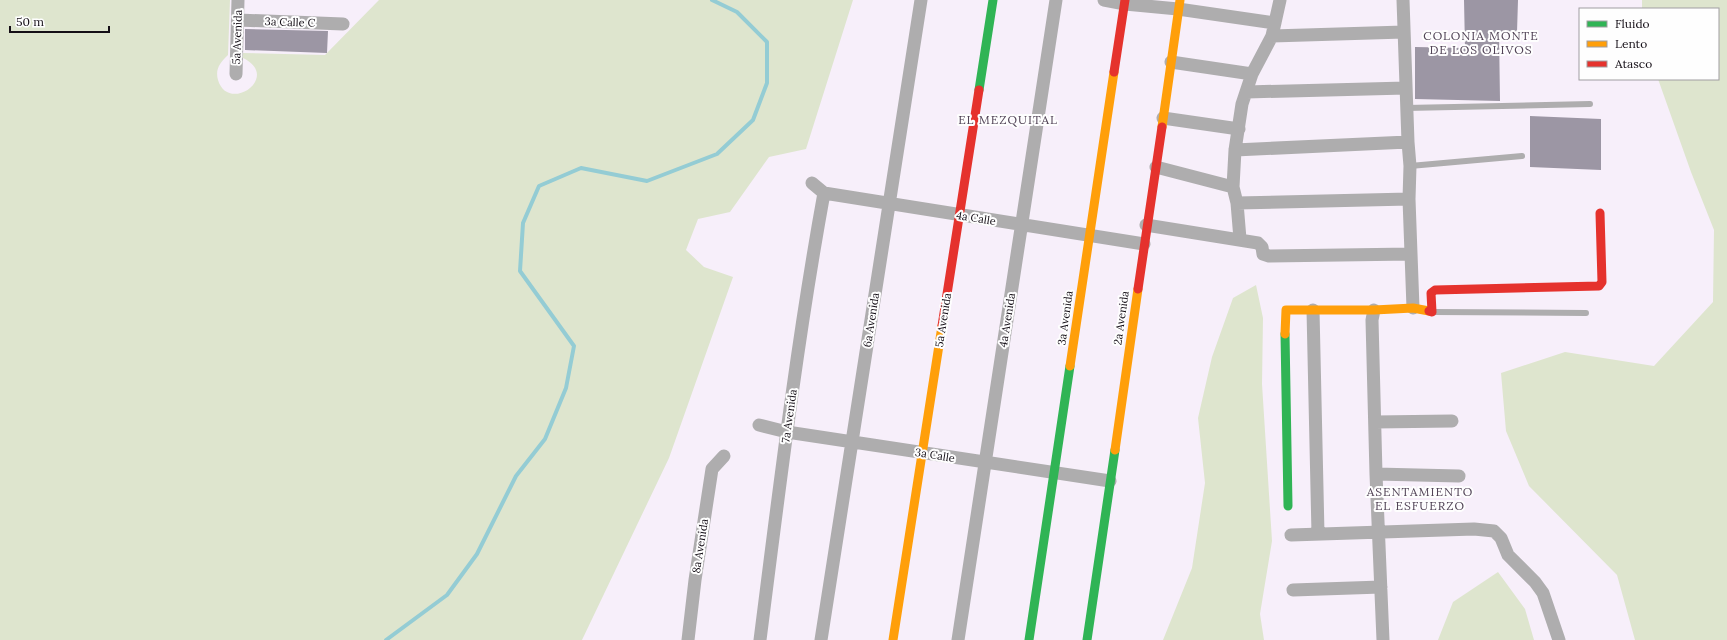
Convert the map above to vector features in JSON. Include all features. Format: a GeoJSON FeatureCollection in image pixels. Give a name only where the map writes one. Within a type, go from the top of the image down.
{"type":"FeatureCollection","features":[{"type":"Feature","properties":{"kind":"street","name":"5a Avenida"},"geometry":{"type":"LineString","coordinates":[[236,74],[238,0]]}},
{"type":"Feature","properties":{"kind":"street","name":"6a Avenida"},"geometry":{"type":"LineString","coordinates":[[821,640],[921,0]]}},
{"type":"Feature","properties":{"kind":"street","name":"5a Avenida"},"geometry":{"type":"LineString","coordinates":[[893,640],[993,0]]}},
{"type":"Feature","properties":{"kind":"street","name":"4a Avenida"},"geometry":{"type":"LineString","coordinates":[[958,640],[1056,0]]}},
{"type":"Feature","properties":{"kind":"street"},"geometry":{"type":"LineString","coordinates":[[1104,0],[1179,5],[1275,23]]}},
{"type":"Feature","properties":{"kind":"street"},"geometry":{"type":"LineString","coordinates":[[1240,239],[1237,203],[1233,187],[1235,150],[1242,104],[1252,74],[1272,36],[1280,0]]}},
{"type":"Feature","properties":{"kind":"street"},"geometry":{"type":"LineString","coordinates":[[1403,0],[1406,108],[1410,166],[1409,199],[1413,308]]}},
{"type":"Feature","properties":{"kind":"street","name":"3a Avenida"},"geometry":{"type":"LineString","coordinates":[[1029,640],[1125,2]]}},
{"type":"Feature","properties":{"kind":"street","name":"2a Avenida"},"geometry":{"type":"LineString","coordinates":[[1087,640],[1179,5]]}},
{"type":"Feature","properties":{"kind":"street","name":"3a Calle C"},"geometry":{"type":"LineString","coordinates":[[238,20],[343,24]]}},
{"type":"Feature","properties":{"kind":"street"},"geometry":{"type":"LineString","coordinates":[[1272,36],[1404,32]]}},
{"type":"Feature","properties":{"kind":"street"},"geometry":{"type":"LineString","coordinates":[[1171,62],[1252,74]]}},
{"type":"Feature","properties":{"kind":"street"},"geometry":{"type":"LineString","coordinates":[[1247,92],[1406,88]]}},
{"type":"Feature","properties":{"kind":"street"},"geometry":{"type":"LineString","coordinates":[[1163,118],[1239,129]]}},
{"type":"Feature","properties":{"kind":"street"},"geometry":{"type":"LineString","coordinates":[[1235,150],[1408,142]]}},
{"type":"Feature","properties":{"kind":"street"},"geometry":{"type":"LineString","coordinates":[[1156,166],[1233,187]]}},
{"type":"Feature","properties":{"kind":"street"},"geometry":{"type":"LineString","coordinates":[[812,183],[824,193]]}},
{"type":"Feature","properties":{"kind":"street","name":"4a Calle"},"geometry":{"type":"LineString","coordinates":[[824,193],[1144,244]]}},
{"type":"Feature","properties":{"kind":"street","name":"7a Avenida"},"geometry":{"type":"LineString","coordinates":[[760,640],[787,432],[813,253],[824,193]]}},
{"type":"Feature","properties":{"kind":"street"},"geometry":{"type":"LineString","coordinates":[[1237,203],[1409,199]]}},
{"type":"Feature","properties":{"kind":"street"},"geometry":{"type":"LineString","coordinates":[[1288,506],[1285,311],[1289,309],[1374,310],[1413,308],[1432,312],[1431,293],[1435,290],[1599,286],[1602,282],[1600,213]]}},
{"type":"Feature","properties":{"kind":"street"},"geometry":{"type":"LineString","coordinates":[[1146,225],[1258,243],[1262,247],[1263,254],[1269,256],[1411,254]]}},
{"type":"Feature","properties":{"kind":"street"},"geometry":{"type":"LineString","coordinates":[[1313,310],[1318,534]]}},
{"type":"Feature","properties":{"kind":"street"},"geometry":{"type":"LineString","coordinates":[[1374,310],[1372,320],[1376,474],[1380,532],[1383,640]]}},
{"type":"Feature","properties":{"kind":"street"},"geometry":{"type":"LineString","coordinates":[[1375,422],[1452,421]]}},
{"type":"Feature","properties":{"kind":"street","name":"3a Calle"},"geometry":{"type":"LineString","coordinates":[[759,425],[787,432],[1110,481]]}},
{"type":"Feature","properties":{"kind":"street","name":"8a Avenida"},"geometry":{"type":"LineString","coordinates":[[688,640],[695,580],[712,469],[724,456]]}},
{"type":"Feature","properties":{"kind":"street"},"geometry":{"type":"LineString","coordinates":[[1376,474],[1459,476]]}},
{"type":"Feature","properties":{"kind":"street"},"geometry":{"type":"LineString","coordinates":[[1291,535],[1474,529],[1494,531],[1501,538],[1508,555],[1535,582],[1543,593],[1558,640]]}},
{"type":"Feature","properties":{"kind":"street"},"geometry":{"type":"LineString","coordinates":[[1293,590],[1381,587]]}},
{"type":"Feature","properties":{"kind":"lane"},"geometry":{"type":"LineString","coordinates":[[1406,108],[1590,104]]}},
{"type":"Feature","properties":{"kind":"lane"},"geometry":{"type":"LineString","coordinates":[[1410,166],[1522,156]]}},
{"type":"Feature","properties":{"kind":"lane"},"geometry":{"type":"LineString","coordinates":[[1432,312],[1586,313]]}},
{"type":"Feature","properties":{"kind":"green space"},"geometry":{"type":"Polygon","coordinates":[[[0,0],[230,0],[228,55],[218,69],[217,76],[224,90],[232,94],[241,93],[249,89],[255,82],[257,74],[254,66],[243,58],[243,53],[325,55],[379,0],[853,0],[806,149],[769,157],[730,212],[698,219],[686,250],[704,267],[733,277],[669,458],[582,640],[0,640],[0,0]]]}},
{"type":"Feature","properties":{"kind":"green space"},"geometry":{"type":"Polygon","coordinates":[[[1642,0],[1727,0],[1727,640],[1635,640],[1617,575],[1529,486],[1506,431],[1501,373],[1565,352],[1654,366],[1713,302],[1714,230],[1691,172],[1658,80],[1719,80],[1719,8],[1642,8],[1642,0]]]}},
{"type":"Feature","properties":{"kind":"green space"},"geometry":{"type":"Polygon","coordinates":[[[1256,285],[1263,318],[1262,384],[1272,541],[1260,614],[1264,640],[1163,640],[1192,568],[1205,483],[1198,418],[1212,357],[1233,298],[1256,285]]]}},
{"type":"Feature","properties":{"kind":"green space"},"geometry":{"type":"Polygon","coordinates":[[[1498,572],[1525,609],[1534,640],[1438,640],[1453,602],[1498,572]]]}},
{"type":"Feature","properties":{"kind":"building"},"geometry":{"type":"Polygon","coordinates":[[[1464,0],[1518,0],[1517,32],[1499,32],[1500,101],[1415,99],[1415,47],[1465,48],[1464,0]]]}},
{"type":"Feature","properties":{"kind":"building"},"geometry":{"type":"Polygon","coordinates":[[[245,29],[328,31],[327,53],[245,50],[245,29]]]}},
{"type":"Feature","properties":{"kind":"building"},"geometry":{"type":"Polygon","coordinates":[[[1530,116],[1601,119],[1601,170],[1530,167],[1530,116]]]}},
{"type":"Feature","properties":{"kind":"waterway"},"geometry":{"type":"LineString","coordinates":[[386,640],[447,595],[477,554],[516,476],[545,439],[566,388],[574,346],[520,271],[523,223],[539,186],[581,168],[647,181],[717,154],[753,120],[767,83],[767,42],[737,12],[712,0]]}},
{"type":"Feature","properties":{"kind":"traffic: fast"},"geometry":{"type":"LineString","coordinates":[[979,90],[993,0]]}},
{"type":"Feature","properties":{"kind":"traffic: fast"},"geometry":{"type":"LineString","coordinates":[[1285,334],[1288,506]]}},
{"type":"Feature","properties":{"kind":"traffic: fast"},"geometry":{"type":"LineString","coordinates":[[1029,640],[1070,366]]}},
{"type":"Feature","properties":{"kind":"traffic: fast"},"geometry":{"type":"LineString","coordinates":[[1087,640],[1115,450]]}},
{"type":"Feature","properties":{"kind":"traffic: slow"},"geometry":{"type":"LineString","coordinates":[[1162,127],[1180,0]]}},
{"type":"Feature","properties":{"kind":"traffic: slow"},"geometry":{"type":"LineString","coordinates":[[1070,366],[1114,72]]}},
{"type":"Feature","properties":{"kind":"traffic: slow"},"geometry":{"type":"LineString","coordinates":[[1115,450],[1138,289]]}},
{"type":"Feature","properties":{"kind":"traffic: slow"},"geometry":{"type":"LineString","coordinates":[[1285,334],[1286,310],[1374,310],[1413,308],[1429,311]]}},
{"type":"Feature","properties":{"kind":"traffic: slow"},"geometry":{"type":"LineString","coordinates":[[893,640],[942,326]]}},
{"type":"Feature","properties":{"kind":"traffic: jam"},"geometry":{"type":"LineString","coordinates":[[1114,72],[1125,0]]}},
{"type":"Feature","properties":{"kind":"traffic: jam"},"geometry":{"type":"LineString","coordinates":[[942,326],[979,90]]}},
{"type":"Feature","properties":{"kind":"traffic: jam"},"geometry":{"type":"LineString","coordinates":[[1138,289],[1162,127]]}},
{"type":"Feature","properties":{"kind":"traffic: jam"},"geometry":{"type":"LineString","coordinates":[[1429,311],[1432,312],[1431,293],[1435,290],[1599,286],[1602,282],[1600,213]]}},
{"type":"Feature","properties":{"kind":"district","name":"COLONIA MONTE DE LOS OLIVOS"},"geometry":{"type":"Point","coordinates":[1481,42]}},
{"type":"Feature","properties":{"kind":"district","name":"EL MEZQUITAL"},"geometry":{"type":"Point","coordinates":[1008,119]}},
{"type":"Feature","properties":{"kind":"district","name":"ASENTAMIENTO EL ESFUERZO"},"geometry":{"type":"Point","coordinates":[1420,498]}}]}
